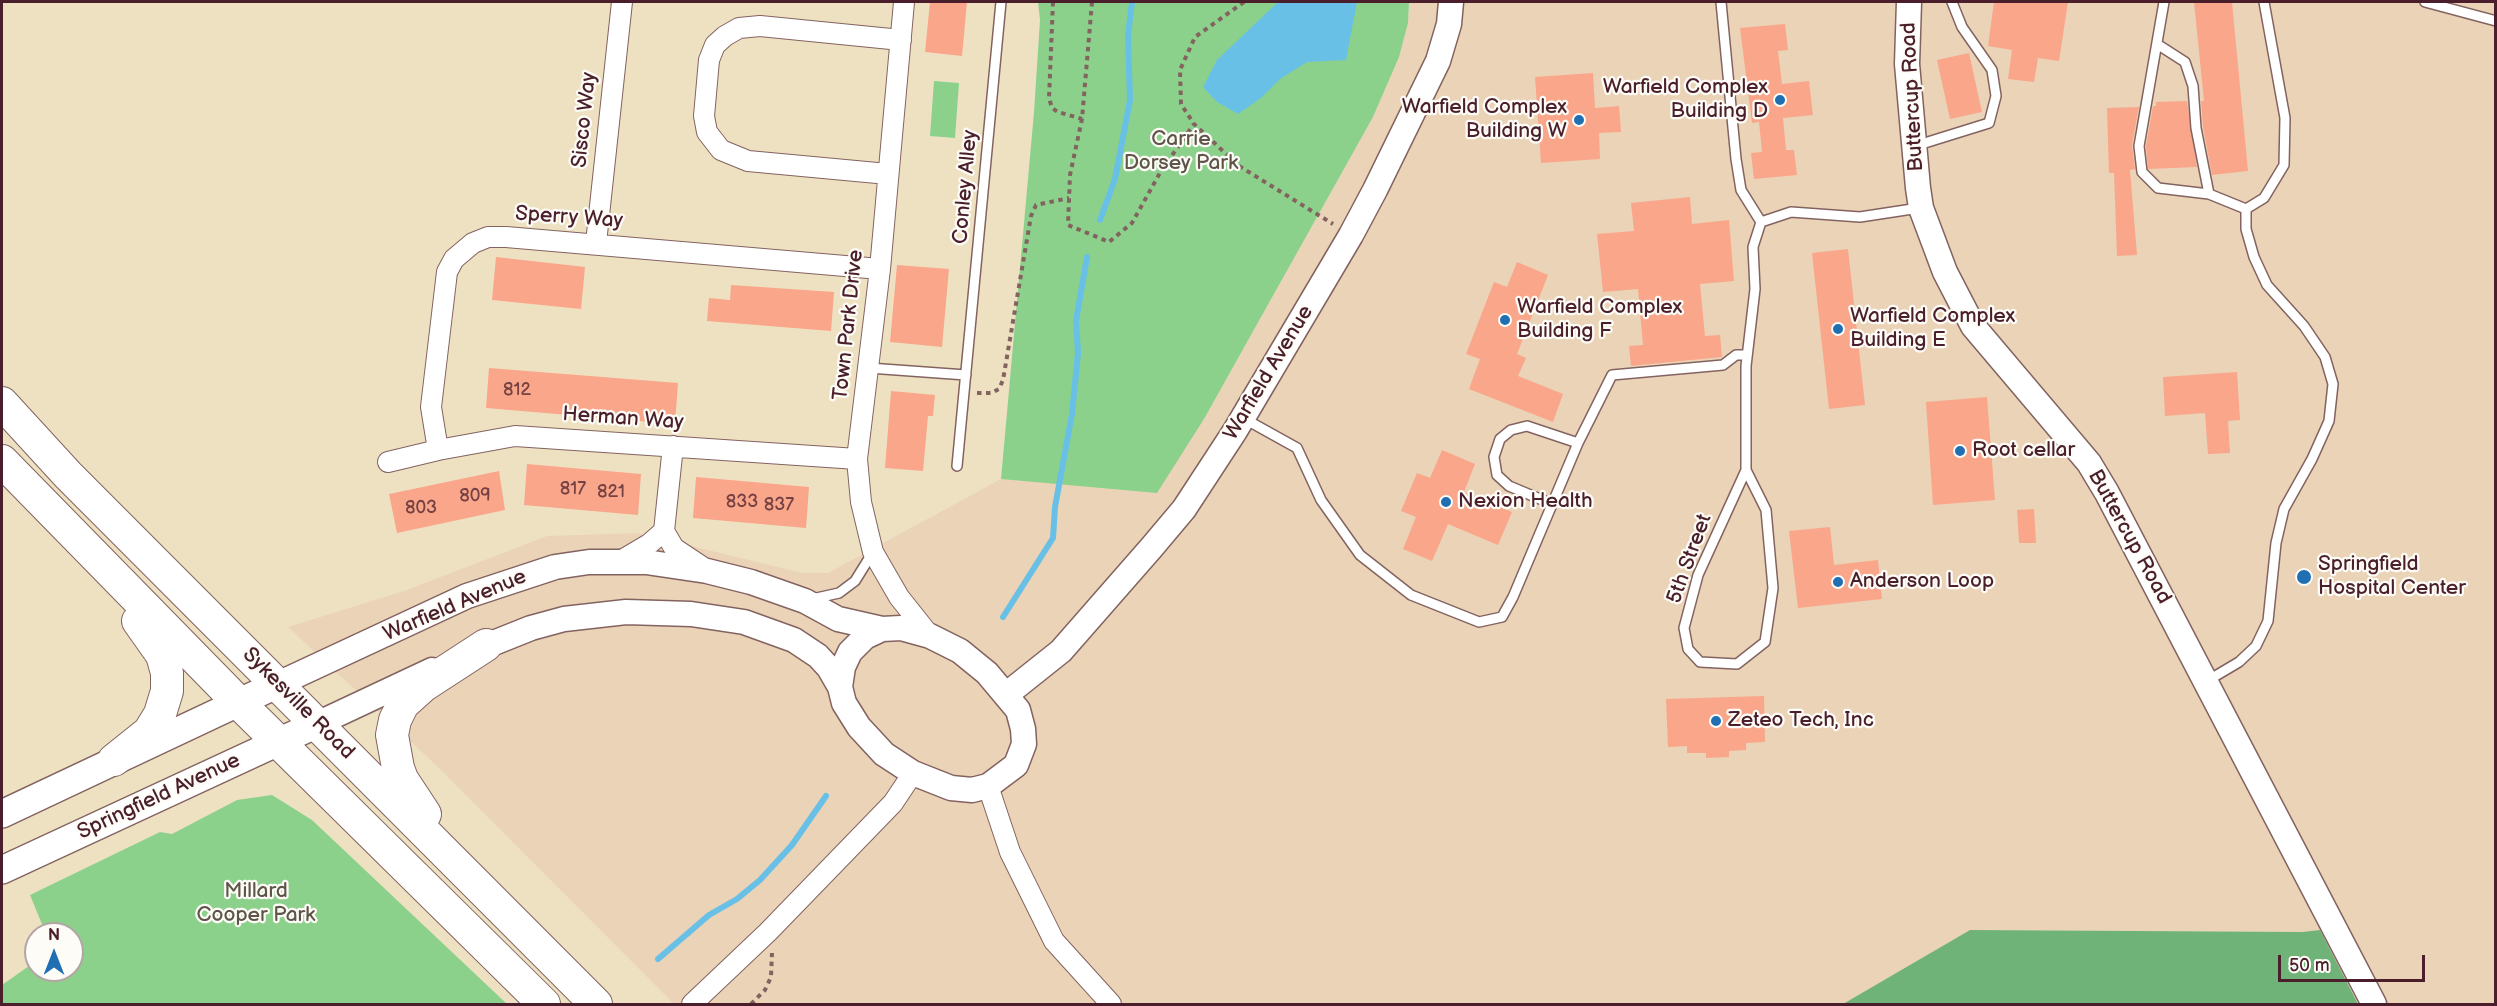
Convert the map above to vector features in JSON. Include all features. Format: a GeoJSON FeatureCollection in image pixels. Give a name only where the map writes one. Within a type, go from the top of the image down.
{"type":"FeatureCollection","features":[{"type":"Feature","properties":{"kind":"main road","name":"Sykesville Road"},"geometry":{"type":"LineString","coordinates":[[2,402],[68,475],[596,1005]]}},
{"type":"Feature","properties":{"kind":"main road","name":"Sykesville Road"},"geometry":{"type":"LineString","coordinates":[[2,461],[40,503],[239,703],[544,1005]]}},
{"type":"Feature","properties":{"kind":"main road"},"geometry":{"type":"LineString","coordinates":[[40,503],[155,641],[167,673],[167,691],[160,714],[148,732],[114,760]]}},
{"type":"Feature","properties":{"kind":"main road"},"geometry":{"type":"LineString","coordinates":[[464,872],[402,779],[394,753],[392,735],[395,720],[404,704],[423,686],[486,645]]}},
{"type":"Feature","properties":{"kind":"main road"},"geometry":{"type":"LineString","coordinates":[[2,814],[278,684]]}},
{"type":"Feature","properties":{"kind":"main road","name":"Springfield Avenue"},"geometry":{"type":"LineString","coordinates":[[2,870],[317,723]]}},
{"type":"Feature","properties":{"kind":"street","name":"Sisco Way"},"geometry":{"type":"LineString","coordinates":[[596,243],[621,2]]}},
{"type":"Feature","properties":{"kind":"street","name":"Town Park Drive"},"geometry":{"type":"LineString","coordinates":[[904,2],[880,269],[857,459],[861,502],[873,552],[899,597],[930,636]]}},
{"type":"Feature","properties":{"kind":"street","name":"Warfield Avenue"},"geometry":{"type":"LineString","coordinates":[[1007,694],[1061,651],[1152,547],[1184,509],[1243,418],[1352,236],[1438,61],[1449,24],[1451,2]]}},
{"type":"Feature","properties":{"kind":"street","name":"Buttercup Road"},"geometry":{"type":"LineString","coordinates":[[1909,2],[1907,64],[1921,208],[1945,272],[1973,326],[2089,463],[2126,526],[2374,1005]]}},
{"type":"Feature","properties":{"kind":"street"},"geometry":{"type":"LineString","coordinates":[[888,174],[748,161],[732,157],[721,150],[707,132],[704,116],[709,60],[715,45],[739,28],[760,26],[901,40]]}},
{"type":"Feature","properties":{"kind":"street","name":"Sperry Way"},"geometry":{"type":"LineString","coordinates":[[438,450],[431,407],[447,272],[454,259],[473,243],[488,237],[596,243],[880,269]]}},
{"type":"Feature","properties":{"kind":"street","name":"Herman Way"},"geometry":{"type":"LineString","coordinates":[[388,462],[515,436],[857,459]]}},
{"type":"Feature","properties":{"kind":"street"},"geometry":{"type":"LineString","coordinates":[[673,446],[664,531],[674,548],[707,571]]}},
{"type":"Feature","properties":{"kind":"street"},"geometry":{"type":"LineString","coordinates":[[622,560],[649,544],[664,531]]}},
{"type":"Feature","properties":{"kind":"street","name":"Warfield Avenue"},"geometry":{"type":"LineString","coordinates":[[278,684],[467,596],[514,578],[555,567],[622,560],[707,571],[751,582],[805,601],[838,620],[882,629]]}},
{"type":"Feature","properties":{"kind":"street"},"geometry":{"type":"LineString","coordinates":[[317,723],[486,645],[531,628],[593,614],[654,611],[744,622],[794,640],[818,656],[830,668],[840,687],[844,703],[859,728],[884,754],[912,773],[951,788],[972,790],[988,786],[1016,765],[1024,744],[1018,710],[1007,694],[987,673],[960,651],[930,636],[901,628],[882,629],[865,636],[850,652],[843,667],[840,687]]}},
{"type":"Feature","properties":{"kind":"street"},"geometry":{"type":"LineString","coordinates":[[692,1005],[768,932],[893,803],[912,773]]}},
{"type":"Feature","properties":{"kind":"street"},"geometry":{"type":"LineString","coordinates":[[988,786],[1010,852],[1054,941],[1111,1005]]}},
{"type":"Feature","properties":{"kind":"lane","name":"Conley Alley"},"geometry":{"type":"LineString","coordinates":[[957,466],[1001,2]]}},
{"type":"Feature","properties":{"kind":"lane"},"geometry":{"type":"LineString","coordinates":[[1721,2],[1736,159],[1742,190],[1761,222],[1791,212],[1860,217],[1921,208]]}},
{"type":"Feature","properties":{"kind":"lane"},"geometry":{"type":"LineString","coordinates":[[1914,146],[1989,123],[1996,96],[1992,70],[1962,27],[1952,2]]}},
{"type":"Feature","properties":{"kind":"lane"},"geometry":{"type":"LineString","coordinates":[[2164,2],[2139,146],[2142,172],[2158,188],[2209,194],[2246,209]]}},
{"type":"Feature","properties":{"kind":"lane"},"geometry":{"type":"LineString","coordinates":[[2246,209],[2264,198],[2284,165],[2285,118],[2264,2]]}},
{"type":"Feature","properties":{"kind":"lane"},"geometry":{"type":"LineString","coordinates":[[2425,2],[2496,21]]}},
{"type":"Feature","properties":{"kind":"lane"},"geometry":{"type":"LineString","coordinates":[[2157,44],[2185,62],[2193,86],[2196,128],[2209,194]]}},
{"type":"Feature","properties":{"kind":"lane"},"geometry":{"type":"LineString","coordinates":[[2207,681],[2239,662],[2256,646],[2268,621],[2276,543],[2284,509],[2330,421],[2333,384],[2325,357],[2304,326],[2267,285],[2254,257],[2246,229],[2246,209]]}},
{"type":"Feature","properties":{"kind":"lane","name":"5th Street"},"geometry":{"type":"LineString","coordinates":[[1746,470],[1766,510],[1773,588],[1765,642],[1737,664],[1700,662],[1688,649],[1684,628],[1698,575],[1746,470],[1747,354],[1755,289],[1753,247],[1761,222]]}},
{"type":"Feature","properties":{"kind":"lane"},"geometry":{"type":"LineString","coordinates":[[1243,418],[1297,448],[1321,500],[1360,555],[1411,595],[1479,622],[1502,617],[1578,443],[1612,375],[1723,365],[1736,355],[1747,354]]}},
{"type":"Feature","properties":{"kind":"lane"},"geometry":{"type":"LineString","coordinates":[[869,368],[966,375]]}},
{"type":"Feature","properties":{"kind":"lane"},"geometry":{"type":"LineString","coordinates":[[1552,504],[1509,486],[1497,475],[1494,457],[1500,439],[1511,430],[1527,426],[1578,443]]}},
{"type":"Feature","properties":{"kind":"lane"},"geometry":{"type":"LineString","coordinates":[[805,601],[839,593],[855,581],[873,552]]}},
{"type":"Feature","properties":{"kind":"path"},"geometry":{"type":"LineString","coordinates":[[1053,2],[1049,98],[1052,108],[1058,112],[1082,119]]}},
{"type":"Feature","properties":{"kind":"path"},"geometry":{"type":"LineString","coordinates":[[1092,2],[1082,119],[1070,175],[1068,225],[1109,242],[1132,223],[1161,171],[1194,124]]}},
{"type":"Feature","properties":{"kind":"path"},"geometry":{"type":"LineString","coordinates":[[1244,2],[1195,37],[1180,70],[1181,104],[1194,124],[1239,166],[1352,236]]}},
{"type":"Feature","properties":{"kind":"path"},"geometry":{"type":"LineString","coordinates":[[964,392],[992,393],[999,389],[1003,380],[1031,216],[1036,205],[1069,198]]}},
{"type":"Feature","properties":{"kind":"path"},"geometry":{"type":"LineString","coordinates":[[751,1005],[765,990],[771,977],[772,962],[768,932]]}},
{"type":"Feature","properties":{"kind":"shaded area"},"geometry":{"type":"Polygon","coordinates":[[[1409,2],[2495,2],[2495,1004],[2358,1004],[2320,930],[2302,932],[1970,930],[1843,1004],[674,1004],[440,769],[288,627],[407,590],[547,536],[638,533],[802,573],[828,573],[1001,479],[1157,492],[1204,419],[1373,117],[1399,57],[1408,23],[1409,2]]]}},
{"type":"Feature","properties":{"kind":"green space","name":"Carrie Dorsey Park"},"geometry":{"type":"Polygon","coordinates":[[[1038,2],[1409,2],[1408,23],[1399,57],[1373,117],[1204,419],[1157,493],[1001,479],[1034,112],[1040,20],[1038,2]]]}},
{"type":"Feature","properties":{"kind":"green space"},"geometry":{"type":"Polygon","coordinates":[[[934,81],[959,83],[955,138],[930,136],[934,81]]]}},
{"type":"Feature","properties":{"kind":"green space","name":"Millard Cooper Park"},"geometry":{"type":"Polygon","coordinates":[[[272,795],[312,820],[507,1004],[2,1004],[2,985],[24,969],[24,982],[84,982],[84,922],[41,922],[30,895],[160,832],[172,834],[237,800],[272,795]]]}},
{"type":"Feature","properties":{"kind":"green space"},"geometry":{"type":"Polygon","coordinates":[[[1970,930],[2302,932],[2320,930],[2358,1004],[1843,1004],[1970,930]]]}},
{"type":"Feature","properties":{"kind":"water"},"geometry":{"type":"Polygon","coordinates":[[[1278,2],[1357,2],[1346,60],[1307,62],[1280,79],[1261,98],[1238,114],[1217,102],[1203,87],[1217,60],[1278,2]]]}},
{"type":"Feature","properties":{"kind":"building"},"geometry":{"type":"Polygon","coordinates":[[[930,2],[967,2],[962,56],[925,52],[930,2]]]}},
{"type":"Feature","properties":{"kind":"building"},"geometry":{"type":"Polygon","coordinates":[[[1994,2],[2068,2],[2059,61],[2038,58],[2034,82],[2008,79],[2012,50],[1988,46],[1994,2]]]}},
{"type":"Feature","properties":{"kind":"building"},"geometry":{"type":"Polygon","coordinates":[[[2194,2],[2232,2],[2248,171],[2212,175],[2203,127],[2201,101],[2204,101],[2194,2]]]}},
{"type":"Feature","properties":{"kind":"building","name":"Warfield Complex Building D"},"geometry":{"type":"Polygon","coordinates":[[[1785,24],[1788,50],[1778,51],[1782,84],[1809,81],[1813,115],[1783,118],[1786,150],[1794,150],[1797,175],[1754,179],[1751,153],[1762,152],[1759,122],[1752,123],[1740,28],[1785,24]]]}},
{"type":"Feature","properties":{"kind":"building"},"geometry":{"type":"Polygon","coordinates":[[[1969,53],[1982,112],[1950,119],[1937,60],[1969,53]]]}},
{"type":"Feature","properties":{"kind":"building","name":"Warfield Complex Building W"},"geometry":{"type":"Polygon","coordinates":[[[1593,73],[1595,108],[1619,106],[1621,132],[1599,133],[1600,159],[1541,163],[1535,77],[1593,73]]]}},
{"type":"Feature","properties":{"kind":"building"},"geometry":{"type":"Polygon","coordinates":[[[2187,101],[2197,167],[2148,169],[2146,146],[2153,106],[2156,106],[2156,102],[2187,101]]]}},
{"type":"Feature","properties":{"kind":"building"},"geometry":{"type":"Polygon","coordinates":[[[2139,107],[2132,145],[2135,169],[2130,170],[2137,255],[2117,256],[2114,173],[2109,173],[2107,108],[2139,107]]]}},
{"type":"Feature","properties":{"kind":"building"},"geometry":{"type":"Polygon","coordinates":[[[1690,197],[1692,224],[1729,220],[1734,281],[1700,284],[1705,336],[1720,335],[1722,357],[1631,366],[1629,346],[1643,345],[1638,289],[1603,292],[1597,234],[1634,231],[1631,203],[1690,197]]]}},
{"type":"Feature","properties":{"kind":"building","name":"Warfield Complex Building E"},"geometry":{"type":"Polygon","coordinates":[[[1848,249],[1865,405],[1829,409],[1812,253],[1848,249]]]}},
{"type":"Feature","properties":{"kind":"building"},"geometry":{"type":"Polygon","coordinates":[[[496,257],[585,267],[581,309],[492,300],[496,257]]]}},
{"type":"Feature","properties":{"kind":"building","name":"Warfield Complex Building F"},"geometry":{"type":"Polygon","coordinates":[[[1517,262],[1548,275],[1517,354],[1526,358],[1518,376],[1563,394],[1553,422],[1469,389],[1480,359],[1466,354],[1494,282],[1507,287],[1517,262]]]}},
{"type":"Feature","properties":{"kind":"building"},"geometry":{"type":"Polygon","coordinates":[[[897,265],[949,269],[942,347],[890,342],[897,265]]]}},
{"type":"Feature","properties":{"kind":"building"},"geometry":{"type":"Polygon","coordinates":[[[731,285],[834,292],[831,331],[707,321],[709,298],[730,300],[731,285]]]}},
{"type":"Feature","properties":{"kind":"building"},"geometry":{"type":"Polygon","coordinates":[[[489,368],[678,383],[675,424],[486,408],[489,368]]]}},
{"type":"Feature","properties":{"kind":"building"},"geometry":{"type":"Polygon","coordinates":[[[2237,372],[2240,420],[2228,421],[2230,453],[2208,454],[2205,413],[2165,416],[2163,377],[2237,372]]]}},
{"type":"Feature","properties":{"kind":"building"},"geometry":{"type":"Polygon","coordinates":[[[891,391],[935,395],[933,416],[928,416],[923,471],[885,468],[891,391]]]}},
{"type":"Feature","properties":{"kind":"building","name":"Root cellar"},"geometry":{"type":"Polygon","coordinates":[[[1987,397],[1995,500],[1933,505],[1926,402],[1987,397]]]}},
{"type":"Feature","properties":{"kind":"building","name":"Nexion Health"},"geometry":{"type":"Polygon","coordinates":[[[1442,450],[1475,464],[1464,492],[1512,512],[1498,545],[1448,524],[1432,561],[1403,549],[1416,517],[1401,511],[1417,473],[1430,478],[1442,450]]]}},
{"type":"Feature","properties":{"kind":"building"},"geometry":{"type":"Polygon","coordinates":[[[527,464],[641,474],[638,515],[524,505],[527,464]]]}},
{"type":"Feature","properties":{"kind":"building"},"geometry":{"type":"Polygon","coordinates":[[[499,471],[505,510],[397,533],[389,494],[499,471]]]}},
{"type":"Feature","properties":{"kind":"building"},"geometry":{"type":"Polygon","coordinates":[[[696,477],[809,487],[806,528],[693,518],[696,477]]]}},
{"type":"Feature","properties":{"kind":"building"},"geometry":{"type":"Polygon","coordinates":[[[2034,509],[2036,543],[2019,543],[2017,510],[2034,509]]]}},
{"type":"Feature","properties":{"kind":"building","name":"Anderson Loop"},"geometry":{"type":"Polygon","coordinates":[[[1830,527],[1834,565],[1878,560],[1882,599],[1798,608],[1789,531],[1830,527]]]}},
{"type":"Feature","properties":{"kind":"building","name":"Zeteo Tech, Inc"},"geometry":{"type":"Polygon","coordinates":[[[1764,696],[1765,742],[1746,743],[1746,750],[1729,751],[1729,757],[1706,758],[1706,753],[1687,753],[1687,746],[1668,747],[1666,699],[1764,696]]]}},
{"type":"Feature","properties":{"kind":"waterway"},"geometry":{"type":"LineString","coordinates":[[1100,220],[1115,179],[1130,100],[1128,35],[1132,2]]}},
{"type":"Feature","properties":{"kind":"waterway"},"geometry":{"type":"LineString","coordinates":[[1003,617],[1053,538],[1055,507],[1072,414],[1078,353],[1076,321],[1087,257]]}},
{"type":"Feature","properties":{"kind":"waterway"},"geometry":{"type":"LineString","coordinates":[[658,959],[709,915],[737,899],[760,880],[792,845],[826,796]]}},
{"type":"Feature","properties":{"kind":"place","name":"Warfield Complex Building D"},"geometry":{"type":"Point","coordinates":[1780,100]}},
{"type":"Feature","properties":{"kind":"place","name":"Warfield Complex Building W"},"geometry":{"type":"Point","coordinates":[1579,120]}},
{"type":"Feature","properties":{"kind":"place","name":"Warfield Complex Building F"},"geometry":{"type":"Point","coordinates":[1505,320]}},
{"type":"Feature","properties":{"kind":"place","name":"Warfield Complex Building E"},"geometry":{"type":"Point","coordinates":[1838,329]}},
{"type":"Feature","properties":{"kind":"place","name":"Root cellar"},"geometry":{"type":"Point","coordinates":[1960,451]}},
{"type":"Feature","properties":{"kind":"place","name":"Nexion Health"},"geometry":{"type":"Point","coordinates":[1446,502]}},
{"type":"Feature","properties":{"kind":"place","name":"Springfield Hospital Center"},"geometry":{"type":"Point","coordinates":[2304,577]}},
{"type":"Feature","properties":{"kind":"place","name":"Anderson Loop"},"geometry":{"type":"Point","coordinates":[1838,582]}},
{"type":"Feature","properties":{"kind":"place","name":"Zeteo Tech, Inc"},"geometry":{"type":"Point","coordinates":[1716,721]}}]}
